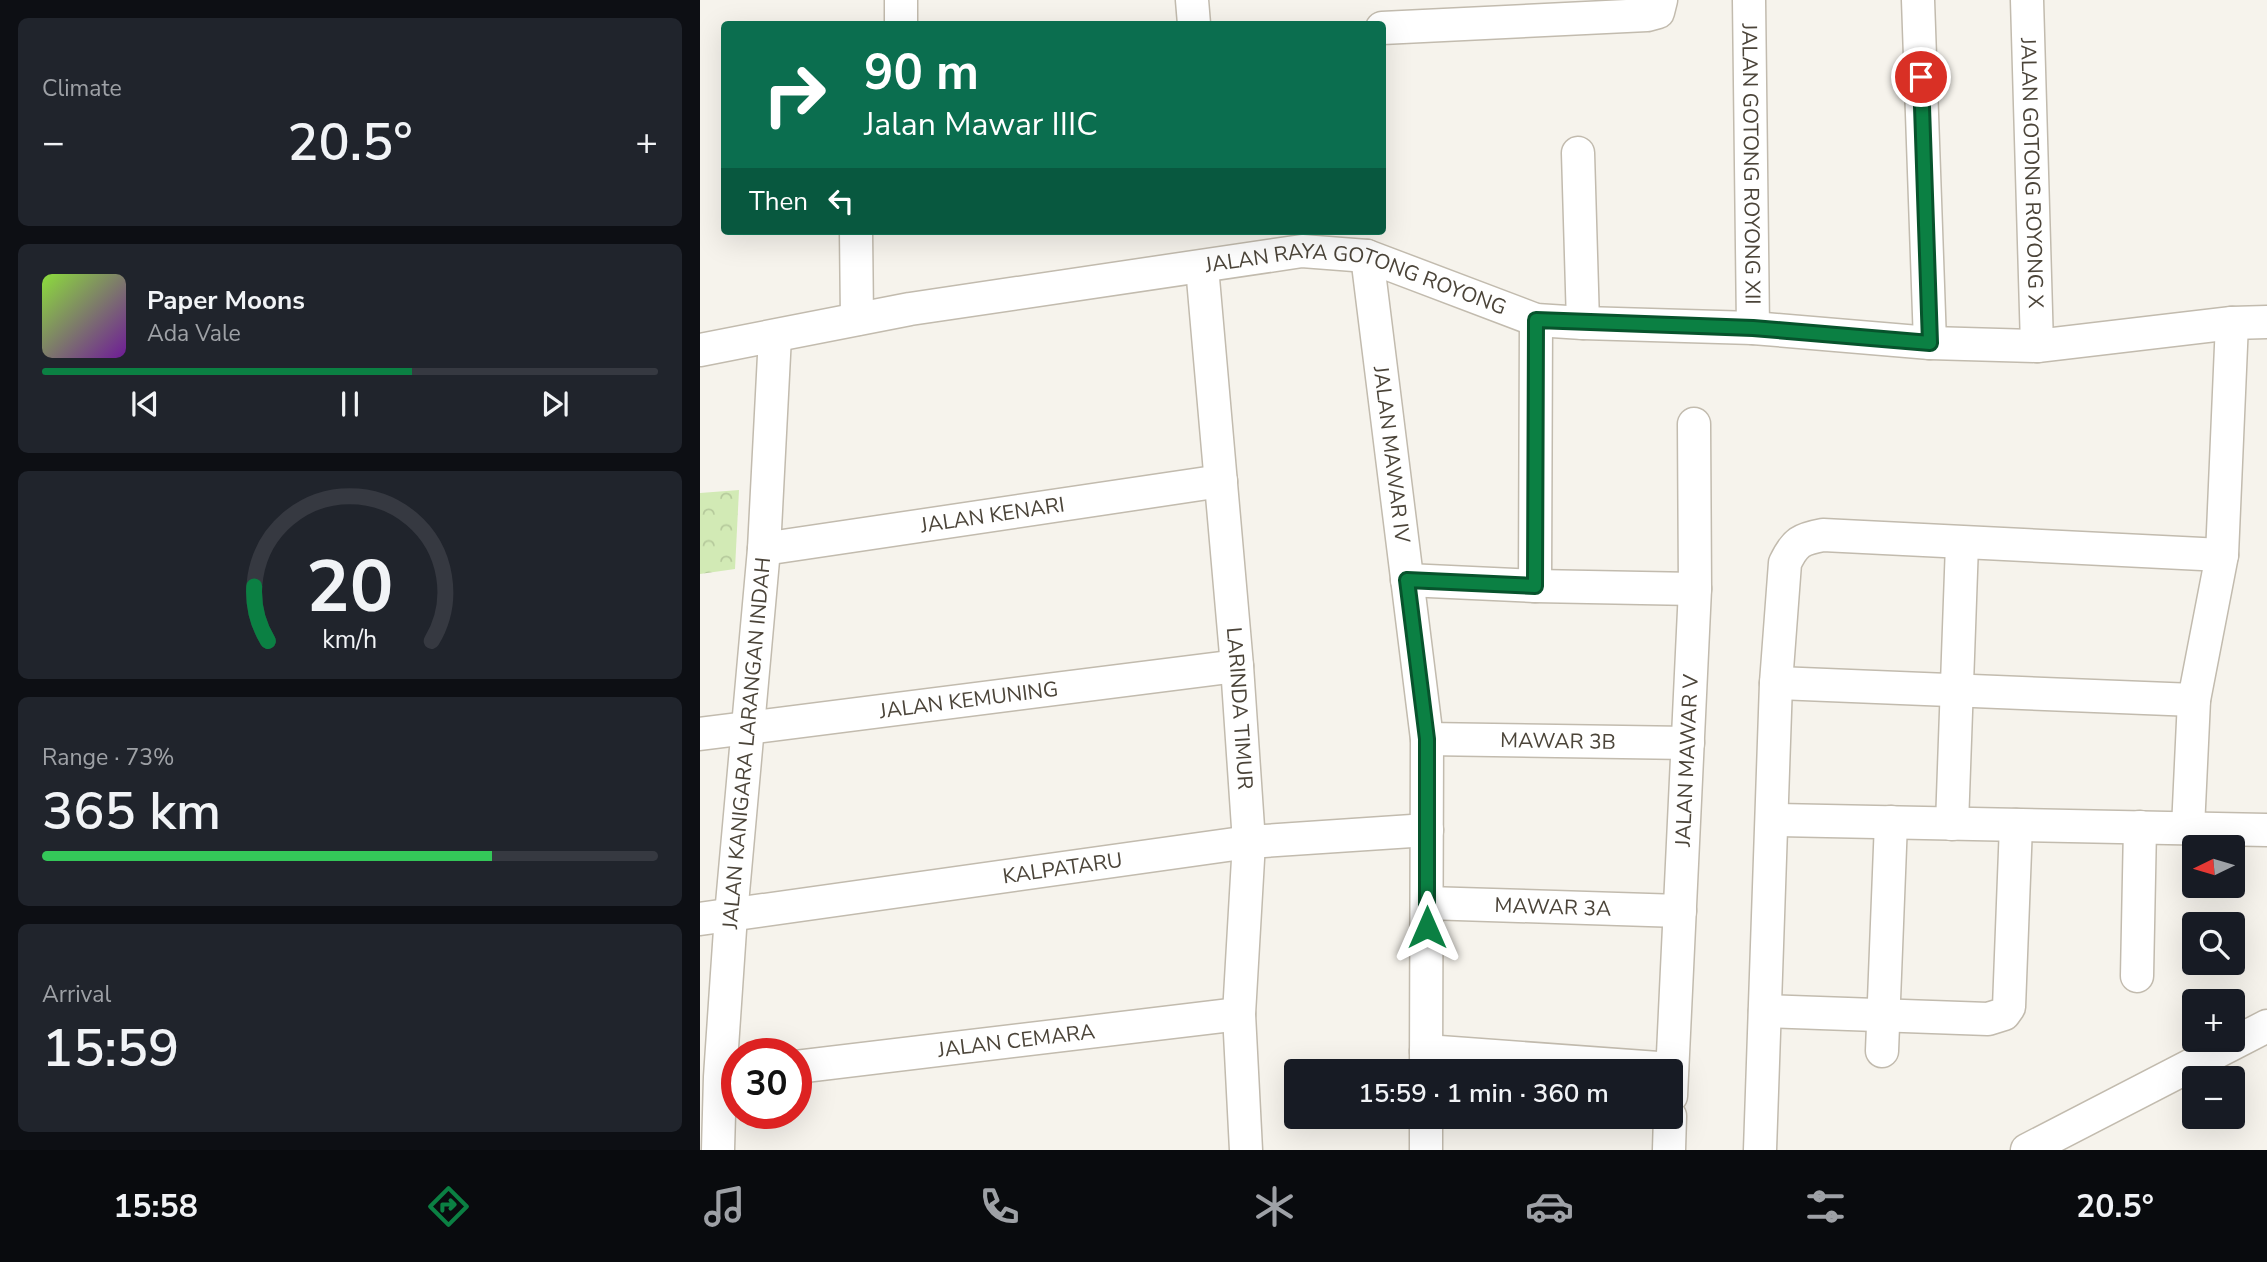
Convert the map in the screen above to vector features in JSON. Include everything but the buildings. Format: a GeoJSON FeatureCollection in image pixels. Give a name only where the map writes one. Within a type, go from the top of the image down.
{"type":"FeatureCollection","features":[{"type":"Feature","properties":{"kind":"street"},"geometry":{"type":"LineString","coordinates":[[901,0],[901,21]]}},
{"type":"Feature","properties":{"kind":"street"},"geometry":{"type":"LineString","coordinates":[[1192,0],[1194,21]]}},
{"type":"Feature","properties":{"kind":"street","name":"JALAN GOTONG ROYONG XII"},"geometry":{"type":"LineString","coordinates":[[1749,0],[1753,328]]}},
{"type":"Feature","properties":{"kind":"street"},"geometry":{"type":"LineString","coordinates":[[1918,0],[1930,343]]}},
{"type":"Feature","properties":{"kind":"street","name":"JALAN GOTONG ROYONG X"},"geometry":{"type":"LineString","coordinates":[[2027,0],[2037,346]]}},
{"type":"Feature","properties":{"kind":"street"},"geometry":{"type":"LineString","coordinates":[[1386,28],[1647,15],[1660,6]]}},
{"type":"Feature","properties":{"kind":"street"},"geometry":{"type":"LineString","coordinates":[[1578,153],[1583,323]]}},
{"type":"Feature","properties":{"kind":"street"},"geometry":{"type":"LineString","coordinates":[[856,235],[857,319]]}},
{"type":"Feature","properties":{"kind":"street","name":"JALAN RAYA GOTONG ROYONG"},"geometry":{"type":"LineString","coordinates":[[700,351],[910,309],[1301,251],[1367,256],[1536,320],[1753,328],[1930,343],[2037,346],[2232,323],[2267,322]]}},
{"type":"Feature","properties":{"kind":"street","name":"JALAN MAWAR IV"},"geometry":{"type":"LineString","coordinates":[[1367,256],[1427,739],[1426,1059]]}},
{"type":"Feature","properties":{"kind":"street","name":"LARINDA TIMUR"},"geometry":{"type":"LineString","coordinates":[[1202,267],[1237,666],[1249,842],[1238,1014],[1246,1150]]}},
{"type":"Feature","properties":{"kind":"street"},"geometry":{"type":"LineString","coordinates":[[1535,586],[1536,320]]}},
{"type":"Feature","properties":{"kind":"street"},"geometry":{"type":"LineString","coordinates":[[2188,828],[2194,700],[2222,555],[2232,323]]}},
{"type":"Feature","properties":{"kind":"street","name":"JALAN KANIGARA LARANGAN INDAH"},"geometry":{"type":"LineString","coordinates":[[718,1150],[719,1077],[764,549],[775,336]]}},
{"type":"Feature","properties":{"kind":"street","name":"JALAN MAWAR V"},"geometry":{"type":"LineString","coordinates":[[1673,1059],[1695,589],[1694,424]]}},
{"type":"Feature","properties":{"kind":"street","name":"JALAN KENARI"},"geometry":{"type":"LineString","coordinates":[[764,549],[1221,481]]}},
{"type":"Feature","properties":{"kind":"street"},"geometry":{"type":"LineString","coordinates":[[1760,1150],[1776,683],[1785,563],[1792,548],[1805,538],[1823,535],[2222,555]]}},
{"type":"Feature","properties":{"kind":"street"},"geometry":{"type":"LineString","coordinates":[[1952,824],[1962,544]]}},
{"type":"Feature","properties":{"kind":"street"},"geometry":{"type":"LineString","coordinates":[[1407,580],[1695,589]]}},
{"type":"Feature","properties":{"kind":"street","name":"JALAN KEMUNING"},"geometry":{"type":"LineString","coordinates":[[700,734],[1237,666]]}},
{"type":"Feature","properties":{"kind":"street"},"geometry":{"type":"LineString","coordinates":[[1776,683],[2194,700]]}},
{"type":"Feature","properties":{"kind":"street","name":"MAWAR 3B"},"geometry":{"type":"LineString","coordinates":[[1427,739],[1688,743]]}},
{"type":"Feature","properties":{"kind":"street"},"geometry":{"type":"LineString","coordinates":[[1772,820],[2267,830]]}},
{"type":"Feature","properties":{"kind":"street"},"geometry":{"type":"LineString","coordinates":[[1882,1051],[1891,822]]}},
{"type":"Feature","properties":{"kind":"street"},"geometry":{"type":"LineString","coordinates":[[1765,1011],[1989,1019],[2004,1014],[2009,1007],[2016,825]]}},
{"type":"Feature","properties":{"kind":"street"},"geometry":{"type":"LineString","coordinates":[[2137,976],[2140,827]]}},
{"type":"Feature","properties":{"kind":"street","name":"KALPATARU"},"geometry":{"type":"LineString","coordinates":[[700,919],[1249,842],[1427,830]]}},
{"type":"Feature","properties":{"kind":"street","name":"MAWAR 3A"},"geometry":{"type":"LineString","coordinates":[[1427,903],[1680,911]]}},
{"type":"Feature","properties":{"kind":"street","name":"JALAN CEMARA"},"geometry":{"type":"LineString","coordinates":[[812,1065],[1238,1014]]}},
{"type":"Feature","properties":{"kind":"street"},"geometry":{"type":"LineString","coordinates":[[2027,1150],[2267,1026]]}},
{"type":"Feature","properties":{"kind":"street"},"geometry":{"type":"LineString","coordinates":[[1426,1129],[1426,1150]]}},
{"type":"Feature","properties":{"kind":"street"},"geometry":{"type":"LineString","coordinates":[[1669,1150],[1670,1129]]}},
{"type":"Feature","properties":{"kind":"green space"},"geometry":{"type":"Polygon","coordinates":[[[739,490],[735,569],[700,574],[700,493],[739,490]]]}},
{"type":"Feature","properties":{"kind":"route"},"geometry":{"type":"LineString","coordinates":[[1427,927],[1427,739],[1407,580],[1535,586],[1536,320],[1753,328],[1930,343],[1921,77]]}}]}
